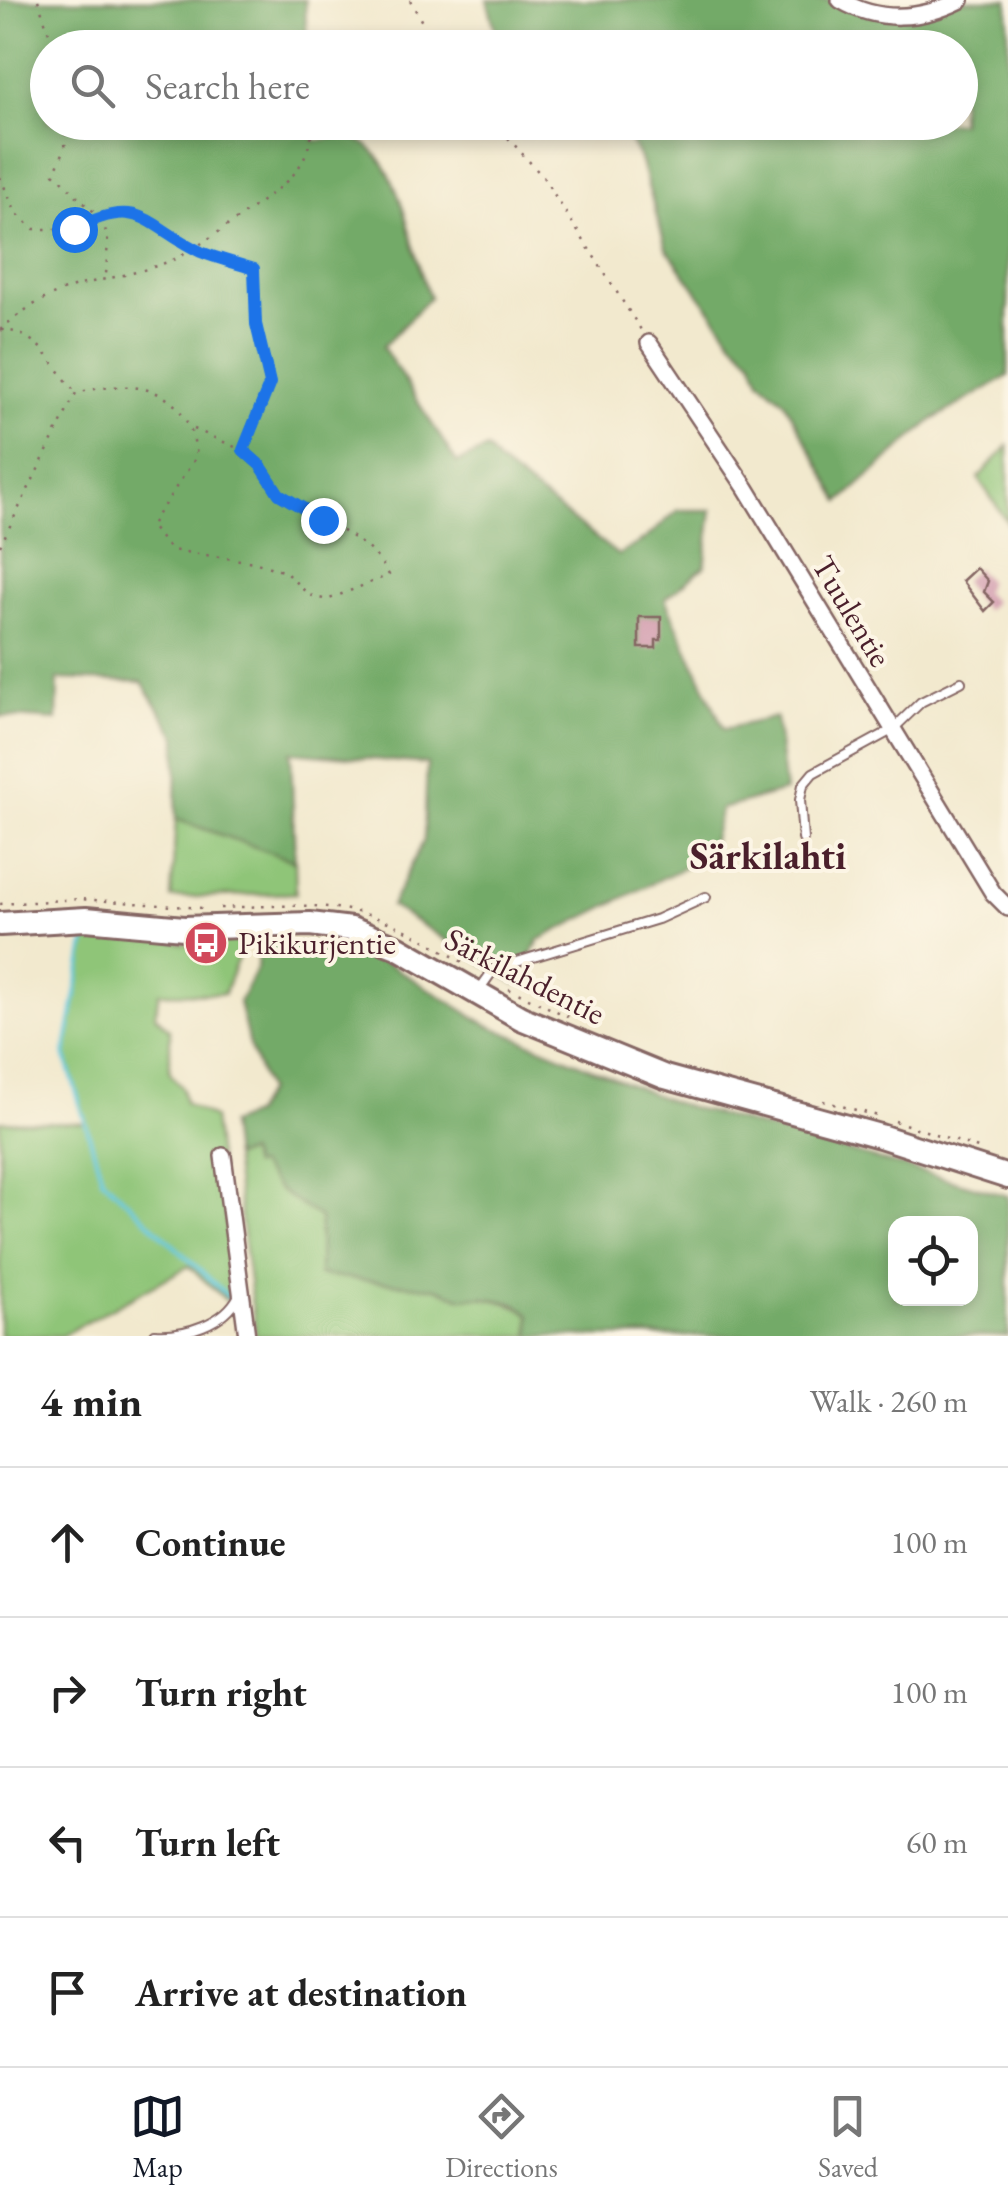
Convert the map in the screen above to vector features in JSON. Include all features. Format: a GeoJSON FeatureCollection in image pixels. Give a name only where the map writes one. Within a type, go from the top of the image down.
{"type":"FeatureCollection","features":[{"type":"Feature","properties":{"kind":"street"},"geometry":{"type":"LineString","coordinates":[[840,0],[865,14],[888,17],[936,13],[962,0]]}},
{"type":"Feature","properties":{"kind":"street","name":"Tuulentie"},"geometry":{"type":"LineString","coordinates":[[649,343],[750,495],[993,893],[1008,908]]}},
{"type":"Feature","properties":{"kind":"street","name":"Särkilahdentie"},"geometry":{"type":"LineString","coordinates":[[0,924],[66,918],[184,928],[329,926],[382,940],[476,994],[555,1033],[680,1083],[880,1136],[1008,1177]]}},
{"type":"Feature","properties":{"kind":"street"},"geometry":{"type":"LineString","coordinates":[[222,1156],[247,1336]]}},
{"type":"Feature","properties":{"kind":"lane"},"geometry":{"type":"LineString","coordinates":[[804,839],[803,785],[813,772],[892,730],[922,702],[961,682]]}},
{"type":"Feature","properties":{"kind":"lane"},"geometry":{"type":"LineString","coordinates":[[476,994],[494,969],[658,919],[706,897]]}},
{"type":"Feature","properties":{"kind":"lane"},"geometry":{"type":"LineString","coordinates":[[155,1334],[190,1332],[216,1319],[235,1302],[240,1290]]}},
{"type":"Feature","properties":{"kind":"path"},"geometry":{"type":"LineString","coordinates":[[38,0],[48,30]]}},
{"type":"Feature","properties":{"kind":"path"},"geometry":{"type":"LineString","coordinates":[[410,0],[426,30]]}},
{"type":"Feature","properties":{"kind":"path"},"geometry":{"type":"LineString","coordinates":[[65,140],[54,174],[74,189],[77,201],[100,216],[108,236],[106,276]]}},
{"type":"Feature","properties":{"kind":"path"},"geometry":{"type":"LineString","coordinates":[[76,393],[34,340],[16,330],[0,330],[38,301],[72,284],[174,259],[195,248],[294,174],[306,157],[310,140]]}},
{"type":"Feature","properties":{"kind":"path"},"geometry":{"type":"LineString","coordinates":[[510,140],[544,177],[649,343]]}},
{"type":"Feature","properties":{"kind":"path"},"geometry":{"type":"LineString","coordinates":[[0,178],[16,213],[34,229],[74,229],[100,216],[125,213],[154,220],[195,248],[254,269],[256,324],[270,383],[243,450]]}},
{"type":"Feature","properties":{"kind":"path"},"geometry":{"type":"LineString","coordinates":[[0,546],[76,393],[104,386],[161,393],[181,406],[193,429],[197,456],[150,526],[171,550],[254,562],[285,572],[309,595],[327,600],[389,575],[378,554],[279,494],[261,466],[243,450],[193,429]]}},
{"type":"Feature","properties":{"kind":"green space"},"geometry":{"type":"Polygon","coordinates":[[[0,0],[305,0],[306,30],[30,30],[30,140],[356,140],[365,144],[392,180],[430,297],[383,347],[457,463],[487,449],[499,463],[618,555],[645,539],[678,510],[712,510],[705,566],[665,599],[724,729],[776,717],[785,791],[721,809],[709,855],[539,940],[517,984],[391,906],[424,840],[427,764],[291,752],[295,861],[176,819],[177,737],[142,682],[58,679],[57,720],[0,716],[0,0]]]}},
{"type":"Feature","properties":{"kind":"green space"},"geometry":{"type":"Polygon","coordinates":[[[487,0],[840,0],[888,17],[961,0],[1008,0],[1008,376],[931,421],[840,502],[784,401],[760,380],[752,359],[733,341],[666,248],[640,159],[630,140],[978,140],[978,30],[495,30],[487,0]]]}},
{"type":"Feature","properties":{"kind":"green space"},"geometry":{"type":"Polygon","coordinates":[[[1008,446],[1008,523],[978,478],[1008,446]]]}},
{"type":"Feature","properties":{"kind":"green space"},"geometry":{"type":"Polygon","coordinates":[[[176,819],[295,861],[296,893],[171,898],[176,819]]]}},
{"type":"Feature","properties":{"kind":"green space"},"geometry":{"type":"Polygon","coordinates":[[[88,927],[142,932],[181,943],[209,944],[234,936],[245,940],[224,994],[159,993],[155,1015],[170,1030],[170,1073],[182,1088],[185,1103],[213,1118],[235,1291],[226,1300],[189,1266],[61,1336],[0,1336],[0,1121],[86,1123],[65,1054],[88,927]]]}},
{"type":"Feature","properties":{"kind":"green space"},"geometry":{"type":"Polygon","coordinates":[[[313,943],[387,963],[487,1025],[672,1102],[1008,1196],[1008,1336],[530,1336],[530,1315],[516,1304],[484,1297],[463,1298],[436,1288],[319,1275],[320,1218],[280,1191],[258,1165],[252,1166],[248,1153],[233,1157],[229,1124],[252,1115],[267,1091],[249,1045],[239,1002],[257,968],[258,946],[313,943]]]}},
{"type":"Feature","properties":{"kind":"green space"},"geometry":{"type":"Polygon","coordinates":[[[249,1153],[280,1191],[436,1288],[496,1300],[530,1315],[530,1336],[256,1336],[233,1157],[249,1153]]]}},
{"type":"Feature","properties":{"kind":"building"},"geometry":{"type":"Polygon","coordinates":[[[976,568],[988,581],[984,592],[994,602],[985,611],[962,581],[976,568]]]}},
{"type":"Feature","properties":{"kind":"building"},"geometry":{"type":"Polygon","coordinates":[[[639,617],[661,617],[661,640],[656,640],[656,648],[639,648],[639,617]]]}},
{"type":"Feature","properties":{"kind":"waterway"},"geometry":{"type":"LineString","coordinates":[[88,927],[65,1054],[102,1178],[234,1302]]}},
{"type":"Feature","properties":{"kind":"place","name":"Pikikurjentie"},"geometry":{"type":"Point","coordinates":[206,943]}},
{"type":"Feature","properties":{"kind":"district","name":"Särkilahti"},"geometry":{"type":"Point","coordinates":[768,856]}},
{"type":"Feature","properties":{"kind":"route"},"geometry":{"type":"LineString","coordinates":[[74,229],[100,216],[125,213],[154,220],[201,252],[254,269],[256,324],[270,383],[243,450],[261,466],[279,494],[323,520]]}}]}
